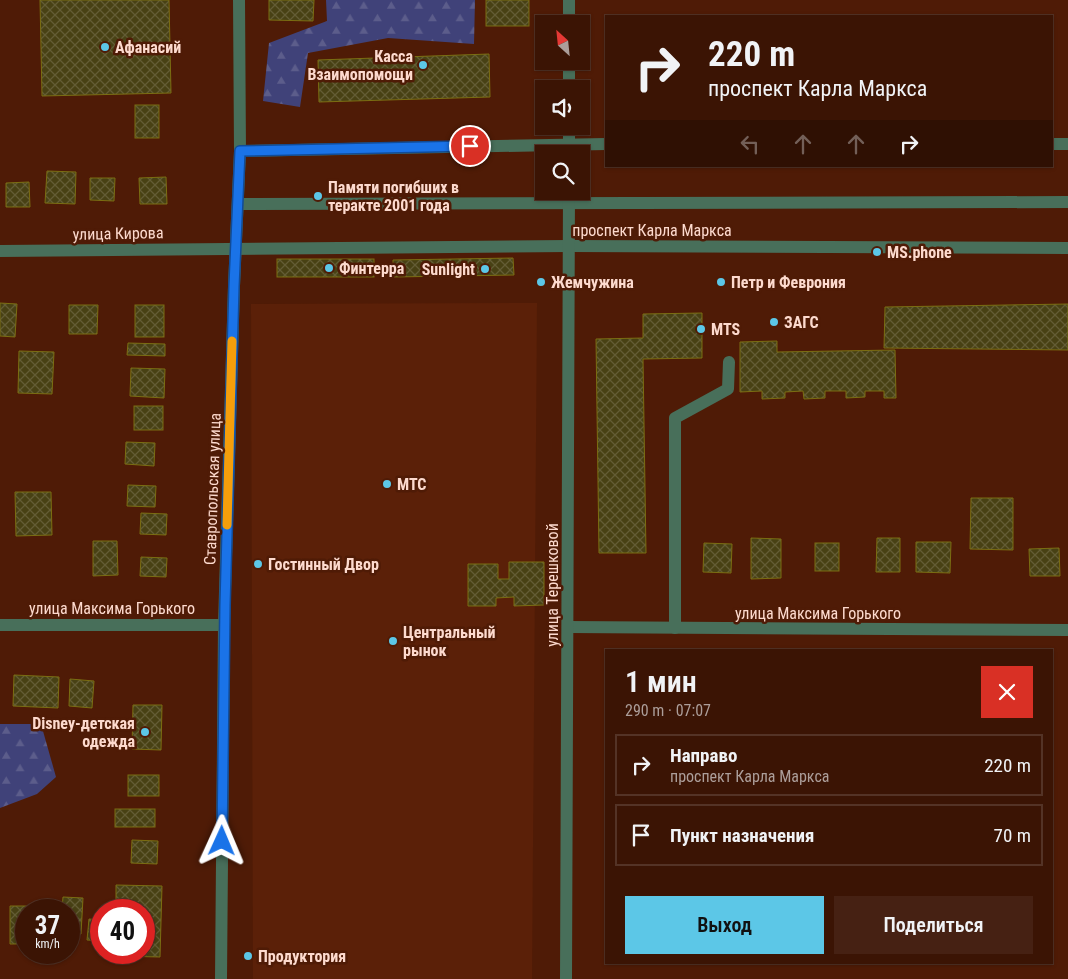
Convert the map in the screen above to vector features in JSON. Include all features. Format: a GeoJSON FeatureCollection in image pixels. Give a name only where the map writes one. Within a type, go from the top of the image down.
{"type":"FeatureCollection","features":[{"type":"Feature","properties":{"kind":"street","name":"Ставропольская улица"},"geometry":{"type":"LineString","coordinates":[[221,979],[224,625],[240,151],[239,0]]}},
{"type":"Feature","properties":{"kind":"street"},"geometry":{"type":"LineString","coordinates":[[569,0],[569,15]]}},
{"type":"Feature","properties":{"kind":"street"},"geometry":{"type":"LineString","coordinates":[[590,146],[605,144]]}},
{"type":"Feature","properties":{"kind":"street"},"geometry":{"type":"LineString","coordinates":[[1053,144],[1068,144]]}},
{"type":"Feature","properties":{"kind":"street"},"geometry":{"type":"LineString","coordinates":[[240,151],[535,149]]}},
{"type":"Feature","properties":{"kind":"street","name":"проспект Карла Маркса"},"geometry":{"type":"LineString","coordinates":[[590,197],[1068,202]]}},
{"type":"Feature","properties":{"kind":"street","name":"проспект Карла Маркса"},"geometry":{"type":"LineString","coordinates":[[238,204],[535,198]]}},
{"type":"Feature","properties":{"kind":"street","name":"улица Терешковой"},"geometry":{"type":"LineString","coordinates":[[566,979],[569,200]]}},
{"type":"Feature","properties":{"kind":"street","name":"проспект Карла Маркса"},"geometry":{"type":"LineString","coordinates":[[236,248],[569,246],[1068,248]]}},
{"type":"Feature","properties":{"kind":"street","name":"улица Кирова"},"geometry":{"type":"LineString","coordinates":[[0,251],[236,248]]}},
{"type":"Feature","properties":{"kind":"street"},"geometry":{"type":"LineString","coordinates":[[675,628],[675,418],[728,389],[729,362]]}},
{"type":"Feature","properties":{"kind":"street","name":"улица Максима Горького"},"geometry":{"type":"LineString","coordinates":[[0,625],[224,625]]}},
{"type":"Feature","properties":{"kind":"street","name":"улица Максима Горького"},"geometry":{"type":"LineString","coordinates":[[568,627],[1068,630]]}},
{"type":"Feature","properties":{"kind":"shaded area","name":"Центральный рынок"},"geometry":{"type":"Polygon","coordinates":[[[537,303],[532,979],[253,979],[251,304],[537,303]]]}},
{"type":"Feature","properties":{"kind":"green space"},"geometry":{"type":"Polygon","coordinates":[[[326,0],[475,0],[474,44],[388,38],[308,53],[300,107],[263,101],[269,43],[327,21],[326,0]]]}},
{"type":"Feature","properties":{"kind":"green space"},"geometry":{"type":"Polygon","coordinates":[[[0,724],[41,724],[56,777],[37,794],[0,808],[0,724]]]}},
{"type":"Feature","properties":{"kind":"building","name":"Афанасий"},"geometry":{"type":"Polygon","coordinates":[[[40,0],[169,0],[171,93],[42,96],[40,0]]]}},
{"type":"Feature","properties":{"kind":"building"},"geometry":{"type":"Polygon","coordinates":[[[269,0],[314,0],[313,21],[269,20],[269,0]]]}},
{"type":"Feature","properties":{"kind":"building"},"geometry":{"type":"Polygon","coordinates":[[[486,0],[529,0],[529,26],[486,26],[486,0]]]}},
{"type":"Feature","properties":{"kind":"building"},"geometry":{"type":"Polygon","coordinates":[[[489,54],[490,97],[319,102],[318,60],[489,54]]]}},
{"type":"Feature","properties":{"kind":"building"},"geometry":{"type":"Polygon","coordinates":[[[135,105],[159,105],[159,138],[135,138],[135,105]]]}},
{"type":"Feature","properties":{"kind":"building"},"geometry":{"type":"Polygon","coordinates":[[[47,171],[76,172],[75,204],[45,203],[47,171]]]}},
{"type":"Feature","properties":{"kind":"building"},"geometry":{"type":"Polygon","coordinates":[[[166,177],[167,204],[140,204],[139,178],[166,177]]]}},
{"type":"Feature","properties":{"kind":"building"},"geometry":{"type":"Polygon","coordinates":[[[90,178],[115,178],[114,201],[90,200],[90,178]]]}},
{"type":"Feature","properties":{"kind":"building"},"geometry":{"type":"Polygon","coordinates":[[[29,182],[30,207],[6,207],[6,183],[29,182]]]}},
{"type":"Feature","properties":{"kind":"building"},"geometry":{"type":"Polygon","coordinates":[[[513,258],[514,275],[393,277],[393,260],[513,258]]]}},
{"type":"Feature","properties":{"kind":"building"},"geometry":{"type":"Polygon","coordinates":[[[277,259],[374,259],[374,277],[277,277],[277,259]]]}},
{"type":"Feature","properties":{"kind":"building"},"geometry":{"type":"Polygon","coordinates":[[[0,303],[17,304],[15,337],[0,336],[0,303]]]}},
{"type":"Feature","properties":{"kind":"building"},"geometry":{"type":"Polygon","coordinates":[[[1068,304],[1068,350],[884,348],[885,307],[1068,304]]]}},
{"type":"Feature","properties":{"kind":"building"},"geometry":{"type":"Polygon","coordinates":[[[69,305],[98,305],[97,334],[69,334],[69,305]]]}},
{"type":"Feature","properties":{"kind":"building"},"geometry":{"type":"Polygon","coordinates":[[[135,305],[164,305],[164,337],[135,337],[135,305]]]}},
{"type":"Feature","properties":{"kind":"building"},"geometry":{"type":"Polygon","coordinates":[[[702,313],[702,358],[643,359],[646,553],[599,553],[596,339],[643,338],[643,314],[702,313]]]}},
{"type":"Feature","properties":{"kind":"building"},"geometry":{"type":"Polygon","coordinates":[[[777,341],[777,352],[895,350],[896,398],[884,398],[884,391],[865,391],[865,397],[846,398],[846,391],[825,391],[825,398],[804,399],[803,391],[785,392],[785,398],[762,399],[762,391],[740,392],[740,342],[777,341]]]}},
{"type":"Feature","properties":{"kind":"building"},"geometry":{"type":"Polygon","coordinates":[[[128,343],[165,344],[165,356],[127,355],[128,343]]]}},
{"type":"Feature","properties":{"kind":"building"},"geometry":{"type":"Polygon","coordinates":[[[19,351],[54,352],[52,394],[18,393],[19,351]]]}},
{"type":"Feature","properties":{"kind":"building"},"geometry":{"type":"Polygon","coordinates":[[[131,368],[165,369],[164,398],[130,396],[131,368]]]}},
{"type":"Feature","properties":{"kind":"building"},"geometry":{"type":"Polygon","coordinates":[[[134,406],[163,406],[163,430],[134,430],[134,406]]]}},
{"type":"Feature","properties":{"kind":"building"},"geometry":{"type":"Polygon","coordinates":[[[126,442],[155,443],[154,466],[125,464],[126,442]]]}},
{"type":"Feature","properties":{"kind":"building"},"geometry":{"type":"Polygon","coordinates":[[[128,485],[156,486],[155,507],[127,506],[128,485]]]}},
{"type":"Feature","properties":{"kind":"building"},"geometry":{"type":"Polygon","coordinates":[[[15,492],[51,492],[52,535],[16,536],[15,492]]]}},
{"type":"Feature","properties":{"kind":"building"},"geometry":{"type":"Polygon","coordinates":[[[971,498],[1013,498],[1013,550],[970,549],[971,498]]]}},
{"type":"Feature","properties":{"kind":"building"},"geometry":{"type":"Polygon","coordinates":[[[141,513],[167,514],[166,535],[140,534],[141,513]]]}},
{"type":"Feature","properties":{"kind":"building"},"geometry":{"type":"Polygon","coordinates":[[[751,538],[781,539],[781,578],[751,579],[751,538]]]}},
{"type":"Feature","properties":{"kind":"building"},"geometry":{"type":"Polygon","coordinates":[[[877,538],[900,538],[900,572],[876,572],[877,538]]]}},
{"type":"Feature","properties":{"kind":"building"},"geometry":{"type":"Polygon","coordinates":[[[93,541],[117,541],[118,575],[93,576],[93,541]]]}},
{"type":"Feature","properties":{"kind":"building"},"geometry":{"type":"Polygon","coordinates":[[[916,542],[951,542],[950,573],[916,572],[916,542]]]}},
{"type":"Feature","properties":{"kind":"building"},"geometry":{"type":"Polygon","coordinates":[[[704,543],[732,544],[731,573],[703,572],[704,543]]]}},
{"type":"Feature","properties":{"kind":"building"},"geometry":{"type":"Polygon","coordinates":[[[815,543],[839,543],[839,571],[815,571],[815,543]]]}},
{"type":"Feature","properties":{"kind":"building"},"geometry":{"type":"Polygon","coordinates":[[[1059,548],[1060,576],[1030,576],[1029,549],[1059,548]]]}},
{"type":"Feature","properties":{"kind":"building"},"geometry":{"type":"Polygon","coordinates":[[[141,557],[167,558],[166,577],[140,576],[141,557]]]}},
{"type":"Feature","properties":{"kind":"building"},"geometry":{"type":"Polygon","coordinates":[[[509,562],[544,562],[544,605],[514,606],[514,597],[496,598],[496,606],[468,606],[468,564],[498,564],[498,579],[509,579],[509,562]]]}},
{"type":"Feature","properties":{"kind":"building"},"geometry":{"type":"Polygon","coordinates":[[[14,675],[59,677],[58,708],[13,706],[14,675]]]}},
{"type":"Feature","properties":{"kind":"building"},"geometry":{"type":"Polygon","coordinates":[[[70,679],[94,681],[92,708],[69,706],[70,679]]]}},
{"type":"Feature","properties":{"kind":"building"},"geometry":{"type":"Polygon","coordinates":[[[133,705],[162,705],[161,750],[132,749],[133,705]]]}},
{"type":"Feature","properties":{"kind":"building"},"geometry":{"type":"Polygon","coordinates":[[[128,775],[159,775],[159,796],[128,796],[128,775]]]}},
{"type":"Feature","properties":{"kind":"building"},"geometry":{"type":"Polygon","coordinates":[[[115,809],[155,809],[155,827],[115,827],[115,809]]]}},
{"type":"Feature","properties":{"kind":"building"},"geometry":{"type":"Polygon","coordinates":[[[132,840],[158,841],[157,864],[131,863],[132,840]]]}},
{"type":"Feature","properties":{"kind":"building"},"geometry":{"type":"Polygon","coordinates":[[[116,885],[162,886],[160,957],[155,957],[155,899],[116,899],[116,885]]]}},
{"type":"Feature","properties":{"kind":"building"},"geometry":{"type":"Polygon","coordinates":[[[63,897],[83,898],[81,934],[80,899],[63,899],[63,897]]]}},
{"type":"Feature","properties":{"kind":"building"},"geometry":{"type":"Polygon","coordinates":[[[10,906],[15,906],[15,944],[10,944],[10,906]]]}},
{"type":"Feature","properties":{"kind":"building"},"geometry":{"type":"Polygon","coordinates":[[[89,919],[90,919],[90,940],[87,940],[89,919]]]}},
{"type":"Feature","properties":{"kind":"slow traffic"},"geometry":{"type":"LineString","coordinates":[[227,525],[232,341]]}},
{"type":"Feature","properties":{"kind":"place","name":"Афанасий"},"geometry":{"type":"Point","coordinates":[105,47]}},
{"type":"Feature","properties":{"kind":"place","name":"Касса Взаимопомощи"},"geometry":{"type":"Point","coordinates":[423,65]}},
{"type":"Feature","properties":{"kind":"place","name":"Памяти погибших в теракте 2001 года"},"geometry":{"type":"Point","coordinates":[318,196]}},
{"type":"Feature","properties":{"kind":"place","name":"MS.phone"},"geometry":{"type":"Point","coordinates":[877,252]}},
{"type":"Feature","properties":{"kind":"place","name":"Финтерра"},"geometry":{"type":"Point","coordinates":[329,268]}},
{"type":"Feature","properties":{"kind":"place","name":"Sunlight"},"geometry":{"type":"Point","coordinates":[485,269]}},
{"type":"Feature","properties":{"kind":"place","name":"Жемчужина"},"geometry":{"type":"Point","coordinates":[541,282]}},
{"type":"Feature","properties":{"kind":"place","name":"Петр и Феврония"},"geometry":{"type":"Point","coordinates":[721,282]}},
{"type":"Feature","properties":{"kind":"place","name":"ЗАГС"},"geometry":{"type":"Point","coordinates":[774,322]}},
{"type":"Feature","properties":{"kind":"place","name":"MTS"},"geometry":{"type":"Point","coordinates":[701,329]}},
{"type":"Feature","properties":{"kind":"place","name":"МТС"},"geometry":{"type":"Point","coordinates":[387,484]}},
{"type":"Feature","properties":{"kind":"place","name":"Гостинный Двор"},"geometry":{"type":"Point","coordinates":[258,564]}},
{"type":"Feature","properties":{"kind":"place","name":"Центральный рынок"},"geometry":{"type":"Point","coordinates":[393,641]}},
{"type":"Feature","properties":{"kind":"place","name":"Disney-детская одежда"},"geometry":{"type":"Point","coordinates":[145,732]}},
{"type":"Feature","properties":{"kind":"place","name":"Продуктория"},"geometry":{"type":"Point","coordinates":[248,956]}},
{"type":"Feature","properties":{"kind":"route"},"geometry":{"type":"LineString","coordinates":[[222,841],[225,605],[234,286],[240,151],[470,146]]}}]}
